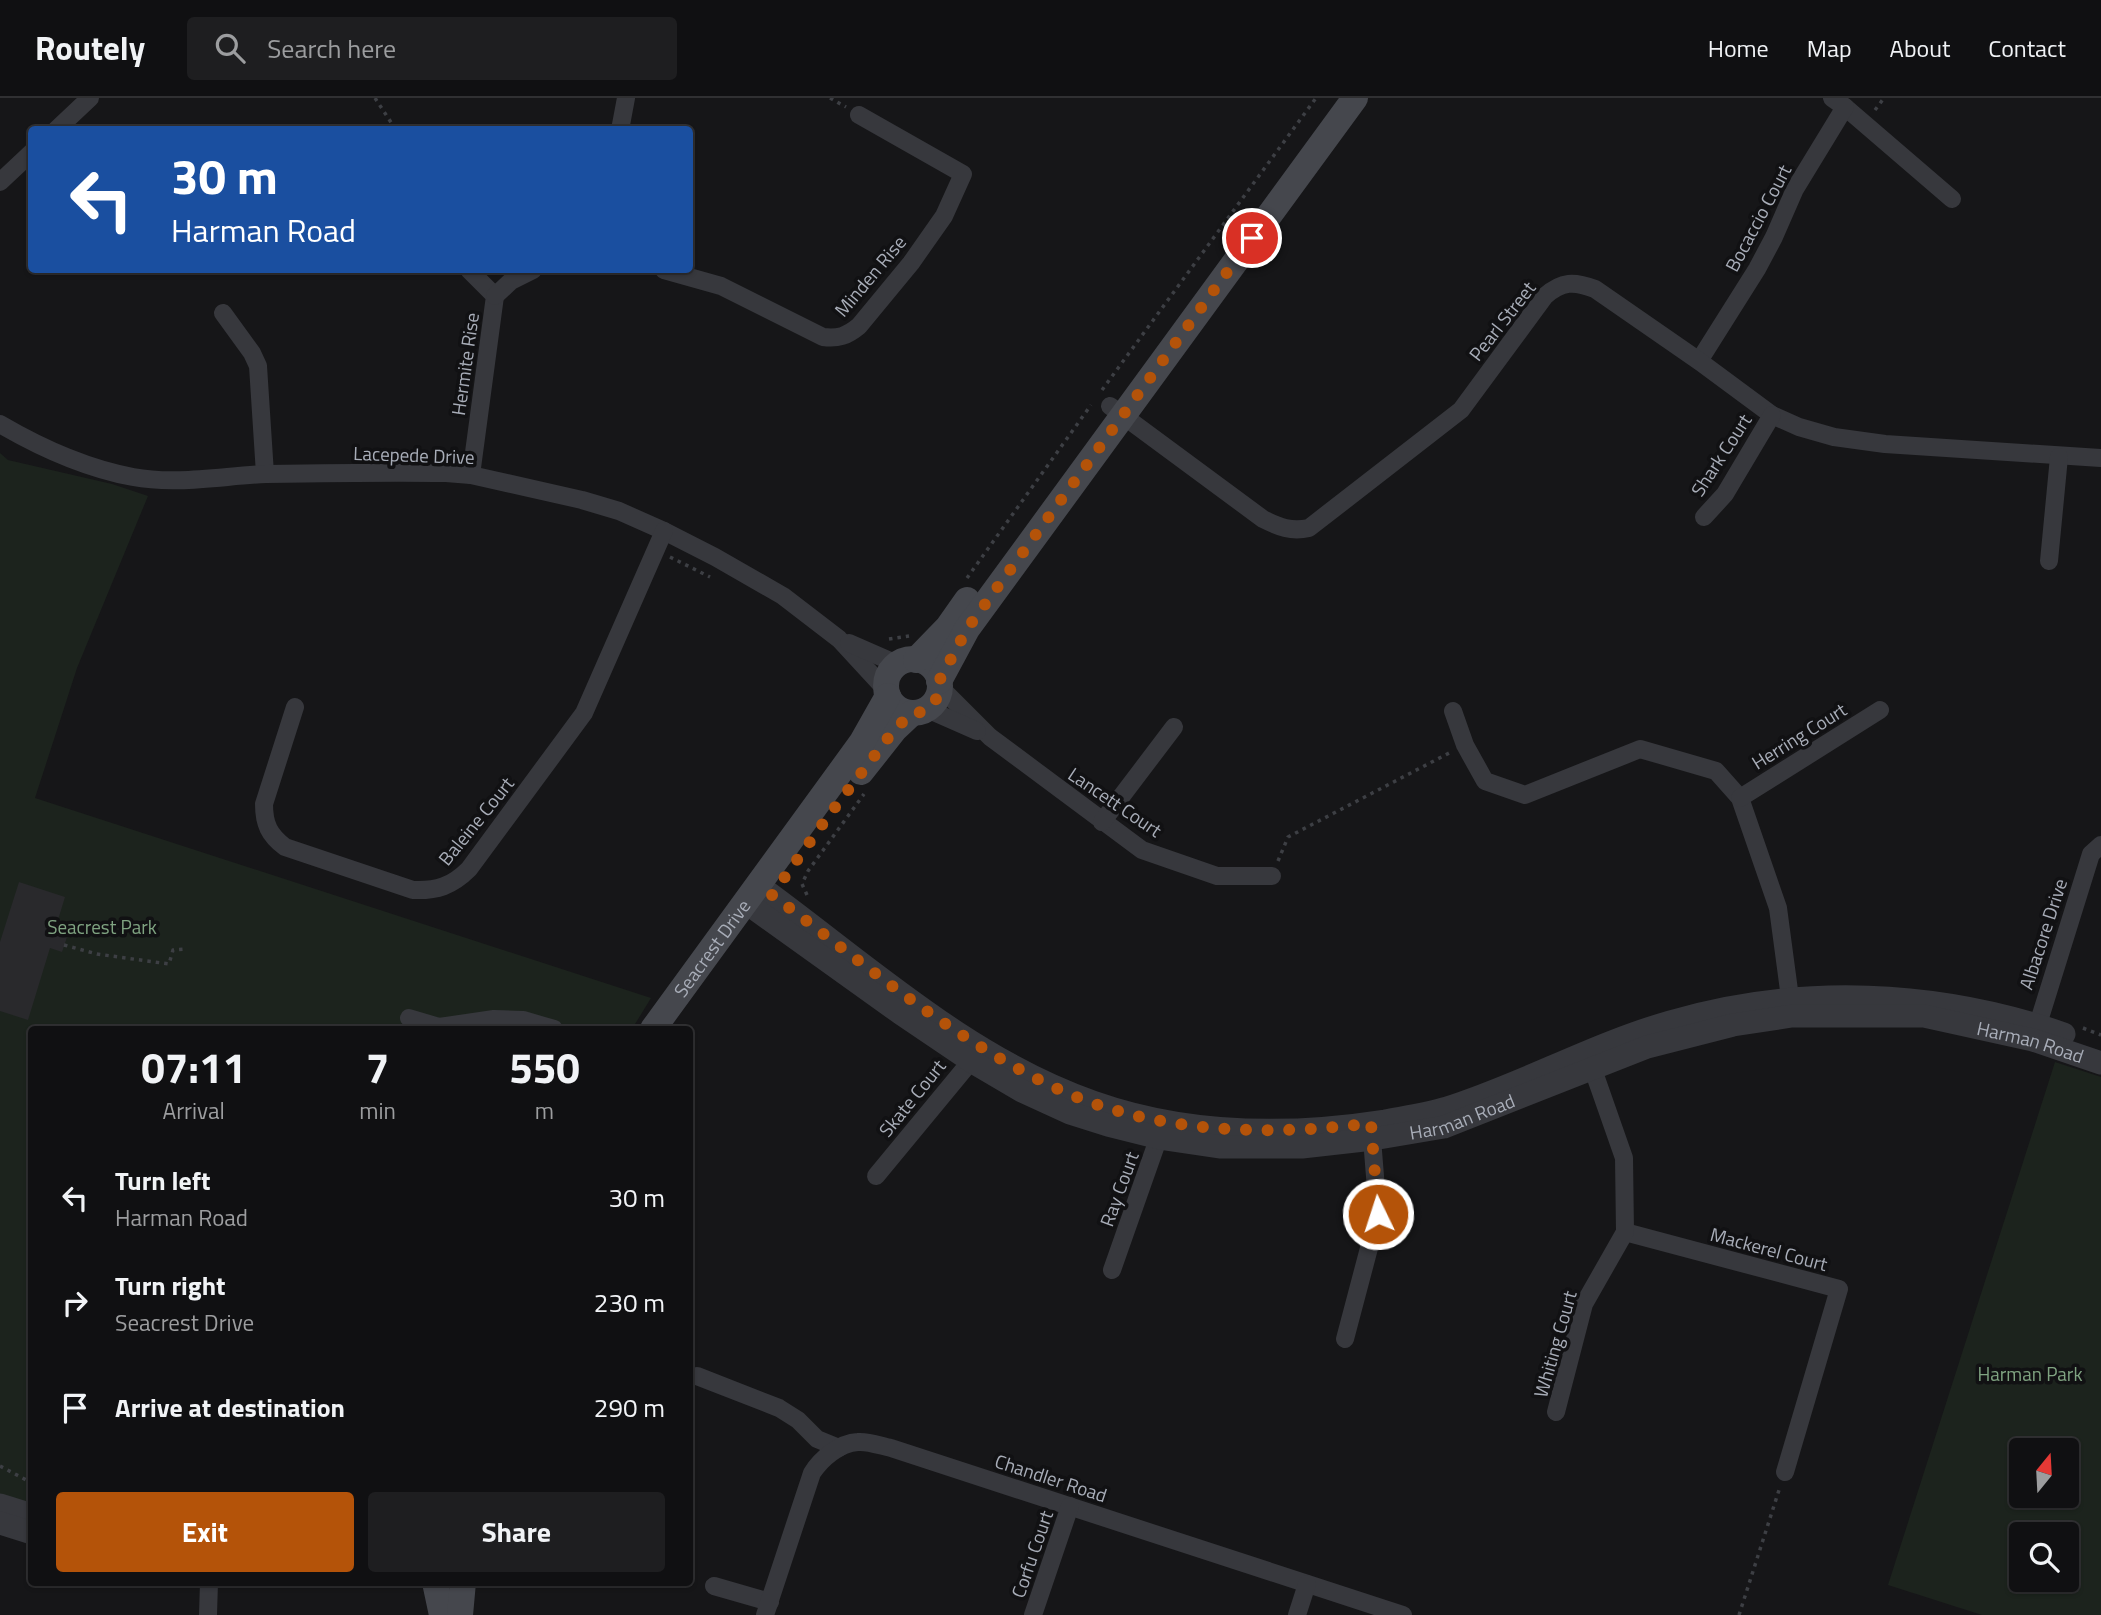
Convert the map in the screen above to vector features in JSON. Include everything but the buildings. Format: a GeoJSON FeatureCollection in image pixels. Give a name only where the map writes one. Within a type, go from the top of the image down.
{"type":"FeatureCollection","features":[{"type":"Feature","properties":{"kind":"main road","name":"Seacrest Drive"},"geometry":{"type":"LineString","coordinates":[[655,1026],[874,754],[895,729],[929,698],[967,629],[1335,98]]}},
{"type":"Feature","properties":{"kind":"main road","name":"Seacrest Drive"},"geometry":{"type":"LineString","coordinates":[[676,1026],[862,743],[887,693],[888,676],[909,653],[948,627],[1117,411],[1355,98]]}},
{"type":"Feature","properties":{"kind":"main road"},"geometry":{"type":"LineString","coordinates":[[887,693],[897,708],[929,698],[931,667],[909,653]]}},
{"type":"Feature","properties":{"kind":"main road"},"geometry":{"type":"LineString","coordinates":[[436,1586],[442,1615]]}},
{"type":"Feature","properties":{"kind":"main road"},"geometry":{"type":"LineString","coordinates":[[460,1615],[463,1586]]}},
{"type":"Feature","properties":{"kind":"street"},"geometry":{"type":"LineString","coordinates":[[60,126],[90,98]]}},
{"type":"Feature","properties":{"kind":"street"},"geometry":{"type":"LineString","coordinates":[[621,126],[626,98]]}},
{"type":"Feature","properties":{"kind":"street"},"geometry":{"type":"LineString","coordinates":[[1838,102],[1952,199]]}},
{"type":"Feature","properties":{"kind":"street","name":"Bocaccio Court"},"geometry":{"type":"LineString","coordinates":[[1699,360],[1757,269],[1838,102]]}},
{"type":"Feature","properties":{"kind":"street","name":"Minden Rise"},"geometry":{"type":"LineString","coordinates":[[674,273],[720,286],[823,337],[836,339],[859,326],[911,263],[944,216],[963,174],[859,115]]}},
{"type":"Feature","properties":{"kind":"street"},"geometry":{"type":"LineString","coordinates":[[0,182],[28,156]]}},
{"type":"Feature","properties":{"kind":"street","name":"Hermite Rise"},"geometry":{"type":"LineString","coordinates":[[471,475],[495,296],[472,273]]}},
{"type":"Feature","properties":{"kind":"street"},"geometry":{"type":"LineString","coordinates":[[495,296],[511,281],[527,273]]}},
{"type":"Feature","properties":{"kind":"street","name":"Pearl Street"},"geometry":{"type":"LineString","coordinates":[[1117,411],[1263,519],[1282,529],[1309,528],[1461,410],[1545,296],[1556,286],[1580,283],[1595,289],[1699,360],[1772,415],[1825,435],[1872,442],[2101,458]]}},
{"type":"Feature","properties":{"kind":"street"},"geometry":{"type":"LineString","coordinates":[[223,313],[252,353],[258,366],[265,474]]}},
{"type":"Feature","properties":{"kind":"street","name":"Shark Court"},"geometry":{"type":"LineString","coordinates":[[1704,517],[1725,494],[1772,415]]}},
{"type":"Feature","properties":{"kind":"street","name":"Lacepede Drive"},"geometry":{"type":"LineString","coordinates":[[0,424],[80,463],[136,477],[168,480],[265,474],[420,472],[471,475],[620,511],[715,557],[783,596],[839,639],[887,693]]}},
{"type":"Feature","properties":{"kind":"street"},"geometry":{"type":"LineString","coordinates":[[2049,561],[2059,457]]}},
{"type":"Feature","properties":{"kind":"street","name":"Baleine Court"},"geometry":{"type":"LineString","coordinates":[[295,707],[264,804],[264,818],[275,839],[285,847],[414,890],[428,890],[452,884],[469,869],[584,713],[664,531]]}},
{"type":"Feature","properties":{"kind":"street","name":"Lacepede Drive"},"geometry":{"type":"LineString","coordinates":[[839,639],[909,653]]}},
{"type":"Feature","properties":{"kind":"street","name":"Lancett Court"},"geometry":{"type":"LineString","coordinates":[[929,698],[990,737],[1142,850],[1217,876],[1272,876]]}},
{"type":"Feature","properties":{"kind":"street","name":"Lancett Court"},"geometry":{"type":"LineString","coordinates":[[929,698],[990,737]]}},
{"type":"Feature","properties":{"kind":"street","name":"Herring Court"},"geometry":{"type":"LineString","coordinates":[[1740,798],[1880,710]]}},
{"type":"Feature","properties":{"kind":"street"},"geometry":{"type":"LineString","coordinates":[[1453,711],[1465,745],[1485,781],[1525,795],[1640,748],[1716,771],[1740,798],[1778,908],[1791,1008]]}},
{"type":"Feature","properties":{"kind":"street"},"geometry":{"type":"LineString","coordinates":[[1102,822],[1174,727]]}},
{"type":"Feature","properties":{"kind":"street","name":"Albacore Drive"},"geometry":{"type":"LineString","coordinates":[[2035,1032],[2091,854],[2101,845]]}},
{"type":"Feature","properties":{"kind":"street","name":"Harman Road"},"geometry":{"type":"LineString","coordinates":[[758,899],[920,1007],[1022,1091],[1070,1113],[1162,1130],[1221,1147],[1302,1147],[1372,1131],[1444,1127],[1589,1059],[1659,1044],[1791,1008],[1924,1016],[2035,1032],[2101,1046]]}},
{"type":"Feature","properties":{"kind":"street"},"geometry":{"type":"LineString","coordinates":[[408,1018],[436,1026]]}},
{"type":"Feature","properties":{"kind":"street"},"geometry":{"type":"LineString","coordinates":[[446,1026],[494,1019],[523,1020],[544,1026]]}},
{"type":"Feature","properties":{"kind":"street","name":"Harman Road"},"geometry":{"type":"LineString","coordinates":[[2035,1032],[2101,1063]]}},
{"type":"Feature","properties":{"kind":"street","name":"Skate Court"},"geometry":{"type":"LineString","coordinates":[[876,1176],[975,1053]]}},
{"type":"Feature","properties":{"kind":"street"},"geometry":{"type":"LineString","coordinates":[[1589,1059],[1624,1158],[1625,1232]]}},
{"type":"Feature","properties":{"kind":"street","name":"Ray Court"},"geometry":{"type":"LineString","coordinates":[[1112,1270],[1162,1130]]}},
{"type":"Feature","properties":{"kind":"street"},"geometry":{"type":"LineString","coordinates":[[1345,1339],[1378,1214],[1372,1131]]}},
{"type":"Feature","properties":{"kind":"street","name":"Whiting Court"},"geometry":{"type":"LineString","coordinates":[[1556,1412],[1584,1304],[1625,1232]]}},
{"type":"Feature","properties":{"kind":"street","name":"Mackerel Court"},"geometry":{"type":"LineString","coordinates":[[1625,1232],[1839,1289],[1785,1472]]}},
{"type":"Feature","properties":{"kind":"street"},"geometry":{"type":"LineString","coordinates":[[697,1376],[779,1408],[798,1420],[817,1439],[839,1448]]}},
{"type":"Feature","properties":{"kind":"street","name":"Chandler Road"},"geometry":{"type":"LineString","coordinates":[[839,1448],[859,1441],[891,1448],[1403,1615]]}},
{"type":"Feature","properties":{"kind":"street"},"geometry":{"type":"LineString","coordinates":[[714,1586],[767,1608],[812,1473],[819,1462],[839,1448]]}},
{"type":"Feature","properties":{"kind":"street"},"geometry":{"type":"LineString","coordinates":[[0,1505],[28,1514]]}},
{"type":"Feature","properties":{"kind":"street","name":"Corfu Court"},"geometry":{"type":"LineString","coordinates":[[1033,1615],[1070,1506]]}},
{"type":"Feature","properties":{"kind":"street"},"geometry":{"type":"LineString","coordinates":[[0,1523],[28,1532]]}},
{"type":"Feature","properties":{"kind":"street"},"geometry":{"type":"LineString","coordinates":[[1297,1615],[1307,1584]]}},
{"type":"Feature","properties":{"kind":"street"},"geometry":{"type":"LineString","coordinates":[[208,1615],[209,1586]]}},
{"type":"Feature","properties":{"kind":"path"},"geometry":{"type":"LineString","coordinates":[[375,98],[393,126]]}},
{"type":"Feature","properties":{"kind":"path"},"geometry":{"type":"LineString","coordinates":[[959,589],[1316,98]]}},
{"type":"Feature","properties":{"kind":"path"},"geometry":{"type":"LineString","coordinates":[[656,550],[717,581]]}},
{"type":"Feature","properties":{"kind":"path"},"geometry":{"type":"LineString","coordinates":[[881,640],[909,653]]}},
{"type":"Feature","properties":{"kind":"path"},"geometry":{"type":"LineString","coordinates":[[1272,876],[1288,837],[1465,745]]}},
{"type":"Feature","properties":{"kind":"path"},"geometry":{"type":"LineString","coordinates":[[802,884],[811,902]]}},
{"type":"Feature","properties":{"kind":"path"},"geometry":{"type":"LineString","coordinates":[[64,944],[97,954],[169,964],[173,950],[187,949]]}},
{"type":"Feature","properties":{"kind":"path"},"geometry":{"type":"LineString","coordinates":[[2076,1025],[2101,1035]]}},
{"type":"Feature","properties":{"kind":"path"},"geometry":{"type":"LineString","coordinates":[[0,1466],[28,1481]]}},
{"type":"Feature","properties":{"kind":"path"},"geometry":{"type":"LineString","coordinates":[[1739,1615],[1785,1472]]}},
{"type":"Feature","properties":{"kind":"green space","name":"Seacrest Park"},"geometry":{"type":"Polygon","coordinates":[[[0,453],[8,460],[112,484],[148,496],[77,668],[35,798],[651,998],[634,1026],[28,1026],[28,1502],[0,1495],[0,453]]]}},
{"type":"Feature","properties":{"kind":"green space","name":"Harman Park"},"geometry":{"type":"Polygon","coordinates":[[[2055,1062],[2101,1077],[2101,1615],[1982,1615],[1888,1585],[2055,1062]]]}},
{"type":"Feature","properties":{"kind":"route"},"geometry":{"type":"LineString","coordinates":[[1252,238],[967,629],[939,681],[940,687],[934,703],[922,712],[912,713],[895,729],[772,895],[920,1007],[979,1046],[1059,1089],[1130,1113],[1164,1121],[1219,1128],[1334,1128],[1371,1123],[1378,1214]]}}]}
